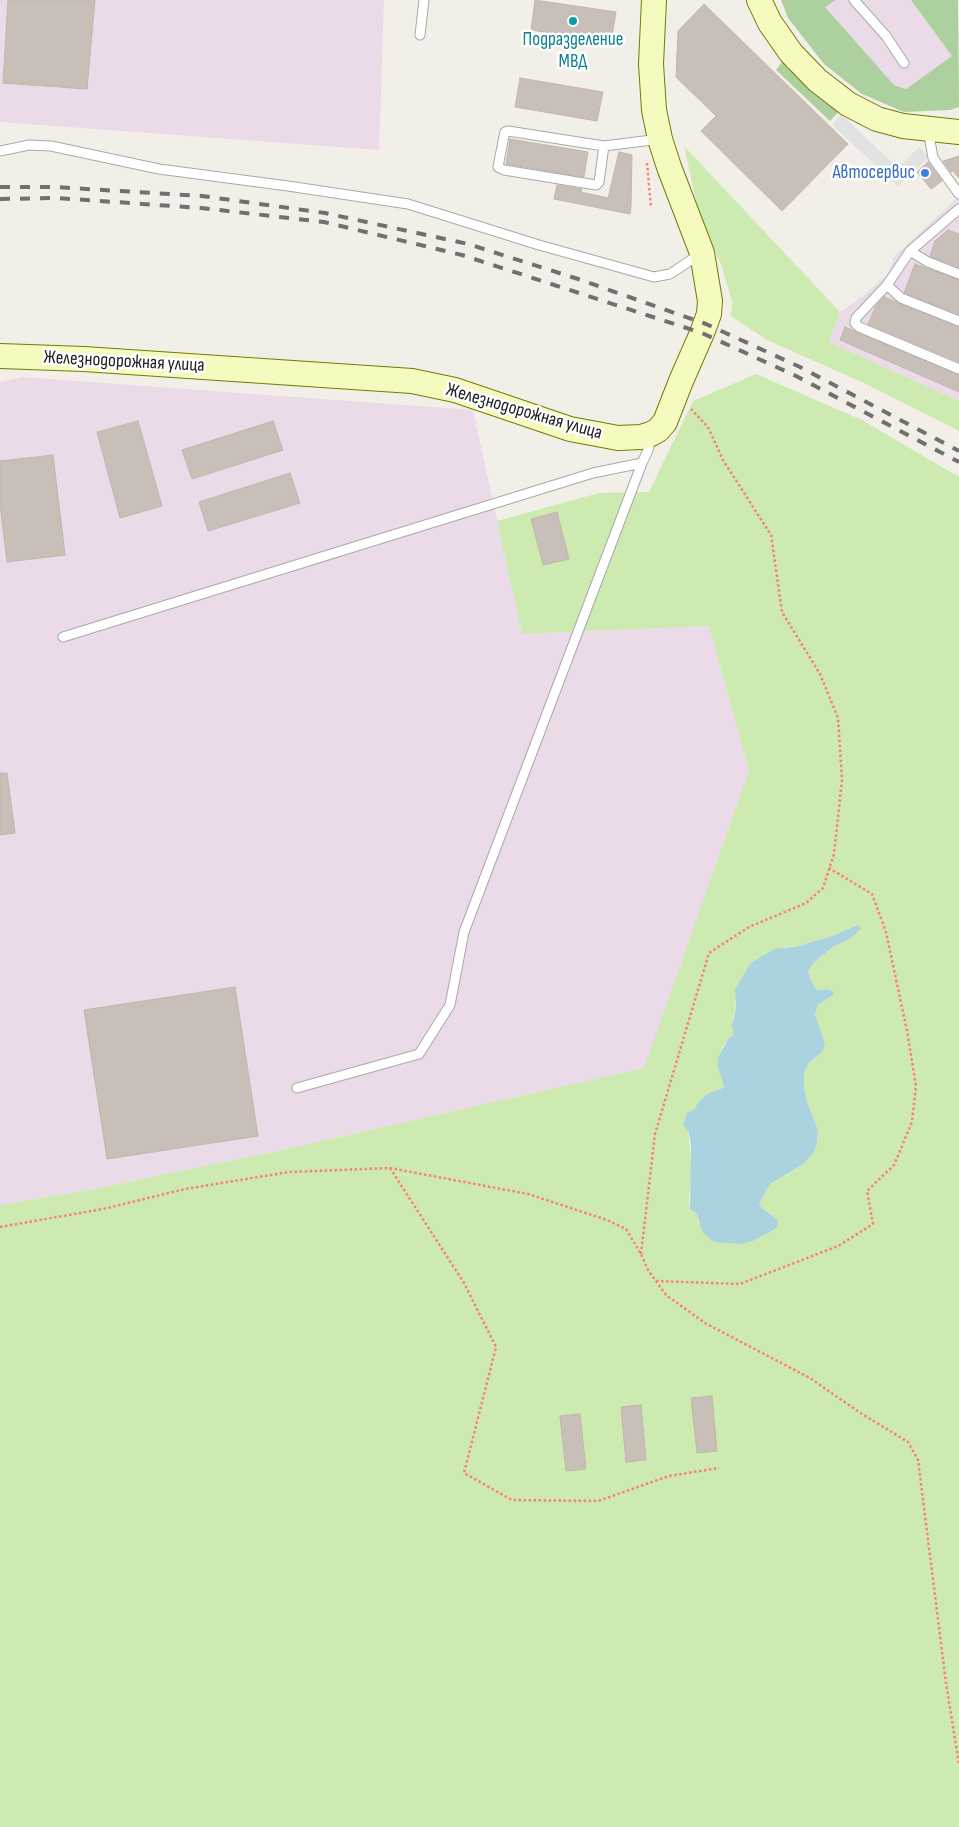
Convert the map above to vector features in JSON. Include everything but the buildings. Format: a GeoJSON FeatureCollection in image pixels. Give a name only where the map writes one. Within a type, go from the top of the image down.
{"type":"FeatureCollection","features":[{"type":"Feature","properties":{"kind":"street"},"geometry":{"type":"LineString","coordinates":[[651,434],[658,430],[665,422],[702,333],[709,314],[710,292],[702,253],[680,198],[660,139],[654,110],[651,64],[654,0]]}},
{"type":"Feature","properties":{"kind":"street"},"geometry":{"type":"LineString","coordinates":[[759,0],[770,23],[792,53],[817,80],[848,104],[877,119],[903,126],[959,132]]}},
{"type":"Feature","properties":{"kind":"street"},"geometry":{"type":"LineString","coordinates":[[928,129],[959,122]]}},
{"type":"Feature","properties":{"kind":"street","name":"Железнодорожная улица"},"geometry":{"type":"LineString","coordinates":[[0,356],[84,359],[412,381],[455,390],[570,429],[618,438],[641,437],[651,434]]}},
{"type":"Feature","properties":{"kind":"lane"},"geometry":{"type":"LineString","coordinates":[[420,35],[424,0]]}},
{"type":"Feature","properties":{"kind":"lane"},"geometry":{"type":"LineString","coordinates":[[854,0],[886,36],[904,63]]}},
{"type":"Feature","properties":{"kind":"lane"},"geometry":{"type":"LineString","coordinates":[[928,129],[933,158],[959,194]]}},
{"type":"Feature","properties":{"kind":"lane"},"geometry":{"type":"LineString","coordinates":[[604,146],[599,182],[596,185],[504,170],[498,167],[505,132],[508,131],[604,146],[660,139]]}},
{"type":"Feature","properties":{"kind":"lane"},"geometry":{"type":"LineString","coordinates":[[0,150],[28,145],[50,146],[158,169],[408,204],[539,245],[654,277],[670,274],[702,253]]}},
{"type":"Feature","properties":{"kind":"lane"},"geometry":{"type":"LineString","coordinates":[[959,209],[910,252],[887,285],[856,318],[855,323],[959,368]]}},
{"type":"Feature","properties":{"kind":"lane"},"geometry":{"type":"LineString","coordinates":[[910,252],[928,262],[959,274]]}},
{"type":"Feature","properties":{"kind":"lane"},"geometry":{"type":"LineString","coordinates":[[887,285],[901,298],[959,320]]}},
{"type":"Feature","properties":{"kind":"lane"},"geometry":{"type":"LineString","coordinates":[[297,1088],[418,1054],[450,1006],[464,932],[648,450],[651,434]]}},
{"type":"Feature","properties":{"kind":"lane"},"geometry":{"type":"LineString","coordinates":[[63,637],[594,473],[642,462]]}},
{"type":"Feature","properties":{"kind":"path"},"geometry":{"type":"LineString","coordinates":[[641,1254],[655,1134],[710,954],[749,928],[806,902],[823,888],[834,854],[842,780],[838,718],[820,674],[782,612],[771,535],[722,460],[708,427],[676,393]]}},
{"type":"Feature","properties":{"kind":"path"},"geometry":{"type":"LineString","coordinates":[[656,1281],[740,1284],[838,1246],[873,1224],[868,1191],[894,1165],[912,1122],[916,1086],[886,932],[872,894],[829,868]]}},
{"type":"Feature","properties":{"kind":"path"},"geometry":{"type":"LineString","coordinates":[[390,1168],[464,1283],[496,1346],[464,1473],[512,1500],[598,1501],[669,1476],[719,1468]]}},
{"type":"Feature","properties":{"kind":"path"},"geometry":{"type":"LineString","coordinates":[[0,1227],[103,1209],[185,1189],[289,1172],[390,1168],[528,1194],[607,1220],[626,1229],[648,1270],[666,1295],[705,1323],[810,1378],[859,1412],[908,1442],[918,1460],[947,1693],[959,1764]]}},
{"type":"Feature","properties":{"kind":"shaded area"},"geometry":{"type":"Polygon","coordinates":[[[0,0],[384,0],[379,150],[0,122],[0,0]]]}},
{"type":"Feature","properties":{"kind":"shaded area"},"geometry":{"type":"Polygon","coordinates":[[[836,0],[911,0],[952,56],[906,89],[894,85],[825,7],[836,0]]]}},
{"type":"Feature","properties":{"kind":"shaded area"},"geometry":{"type":"Polygon","coordinates":[[[841,114],[898,168],[919,147],[929,157],[898,186],[832,125],[841,114]]]}},
{"type":"Feature","properties":{"kind":"shaded area"},"geometry":{"type":"Polygon","coordinates":[[[959,196],[959,401],[829,342],[840,312],[863,296],[888,274],[894,257],[959,196]]]}},
{"type":"Feature","properties":{"kind":"shaded area"},"geometry":{"type":"Polygon","coordinates":[[[22,377],[473,410],[522,634],[709,626],[749,771],[645,1068],[282,1150],[94,1189],[0,1205],[0,382],[22,377]]]}},
{"type":"Feature","properties":{"kind":"green space"},"geometry":{"type":"Polygon","coordinates":[[[781,0],[836,0],[825,7],[894,85],[906,89],[952,56],[911,0],[958,0],[959,107],[950,110],[904,112],[862,94],[824,64],[788,18],[781,0]]]}},
{"type":"Feature","properties":{"kind":"green space"},"geometry":{"type":"Polygon","coordinates":[[[785,58],[840,110],[830,121],[776,70],[785,58]]]}},
{"type":"Feature","properties":{"kind":"green space"},"geometry":{"type":"Polygon","coordinates":[[[684,146],[840,312],[829,342],[959,401],[959,431],[866,384],[767,340],[731,316],[732,301],[722,267],[699,214],[684,146]]]}},
{"type":"Feature","properties":{"kind":"green space"},"geometry":{"type":"Polygon","coordinates":[[[756,374],[862,420],[959,477],[959,1827],[0,1827],[0,1205],[94,1189],[282,1150],[644,1068],[749,771],[709,626],[522,634],[497,521],[599,493],[649,492],[693,401],[756,374]],[[858,925],[835,935],[799,946],[784,947],[751,963],[735,1001],[736,1008],[733,1017],[734,1034],[722,1048],[724,1086],[711,1092],[698,1103],[688,1130],[692,1168],[689,1198],[690,1209],[696,1213],[698,1223],[753,1241],[777,1228],[771,1214],[761,1207],[759,1203],[770,1184],[803,1164],[814,1152],[817,1143],[818,1130],[807,1102],[804,1073],[808,1064],[815,1059],[822,1034],[815,1014],[818,1005],[833,995],[833,991],[815,988],[808,971],[814,962],[833,947],[850,939],[858,925]]]}},
{"type":"Feature","properties":{"kind":"water"},"geometry":{"type":"Polygon","coordinates":[[[858,925],[861,928],[850,939],[833,947],[814,962],[808,971],[815,988],[833,991],[833,995],[818,1005],[815,1014],[825,1044],[822,1052],[808,1064],[804,1073],[807,1102],[818,1130],[814,1152],[803,1164],[770,1184],[759,1203],[761,1207],[778,1220],[777,1228],[753,1241],[740,1244],[714,1242],[703,1233],[696,1213],[690,1209],[691,1144],[688,1130],[683,1125],[687,1113],[694,1110],[704,1097],[724,1086],[718,1068],[718,1058],[728,1039],[734,1034],[732,1026],[736,1008],[735,989],[751,963],[774,949],[799,946],[835,935],[858,925]]]}},
{"type":"Feature","properties":{"kind":"railway"},"geometry":{"type":"LineString","coordinates":[[0,187],[54,187],[202,196],[325,213],[468,244],[578,279],[706,324],[800,367],[959,451]]}},
{"type":"Feature","properties":{"kind":"railway"},"geometry":{"type":"LineString","coordinates":[[0,199],[57,198],[201,208],[324,222],[462,255],[702,333],[796,376],[959,462]]}},
{"type":"Feature","properties":{"kind":"place","name":"Подразделение МВД"},"geometry":{"type":"Point","coordinates":[573,21]}},
{"type":"Feature","properties":{"kind":"place","name":"Автосервис"},"geometry":{"type":"Point","coordinates":[925,173]}}]}
